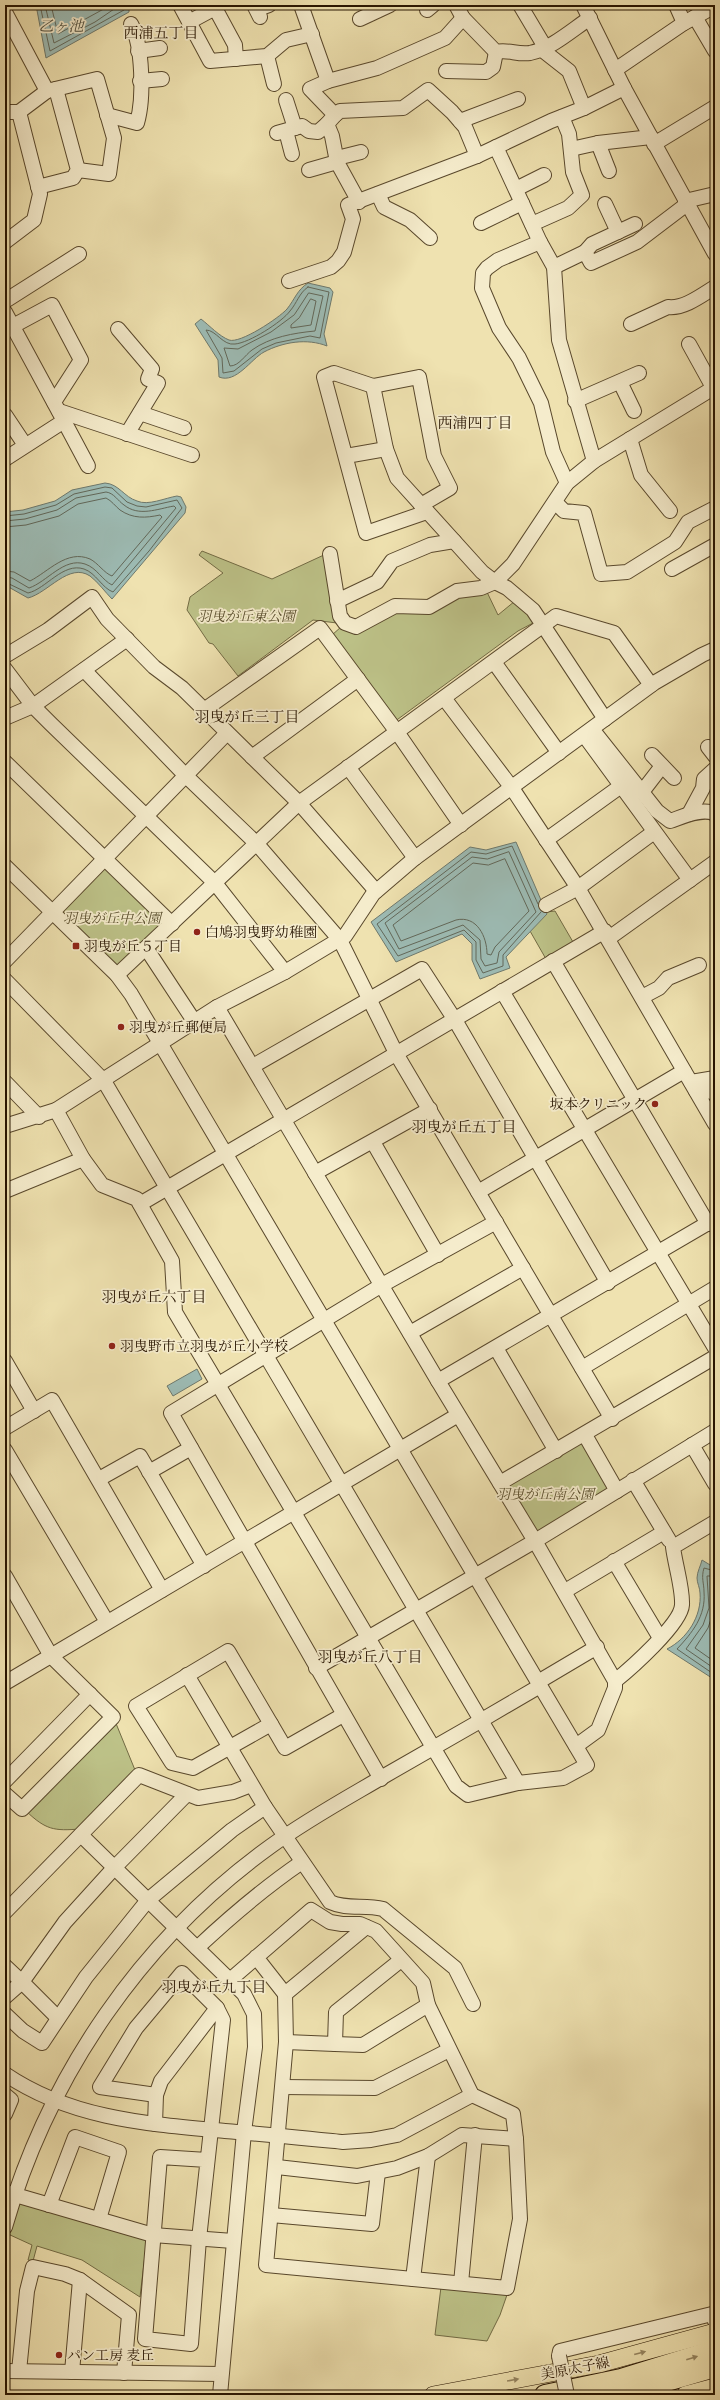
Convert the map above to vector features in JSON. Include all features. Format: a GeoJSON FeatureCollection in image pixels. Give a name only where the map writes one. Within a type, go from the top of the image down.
{"type":"FeatureCollection","features":[{"type":"Feature","properties":{"kind":"highway"},"geometry":{"type":"LineString","coordinates":[[545,2395],[621,2379],[715,2350]]}},
{"type":"Feature","properties":{"kind":"highway"},"geometry":{"type":"LineString","coordinates":[[619,2395],[715,2367]]}},
{"type":"Feature","properties":{"kind":"main road","name":"美原太子線"},"geometry":{"type":"LineString","coordinates":[[433,2395],[599,2364],[715,2332]]}},
{"type":"Feature","properties":{"kind":"main road"},"geometry":{"type":"LineString","coordinates":[[685,2395],[715,2387]]}},
{"type":"Feature","properties":{"kind":"street"},"geometry":{"type":"LineString","coordinates":[[5,7],[12,5]]}},
{"type":"Feature","properties":{"kind":"street"},"geometry":{"type":"LineString","coordinates":[[180,5],[210,61],[267,56],[286,40],[312,34]]}},
{"type":"Feature","properties":{"kind":"street"},"geometry":{"type":"LineString","coordinates":[[301,5],[328,81]]}},
{"type":"Feature","properties":{"kind":"street"},"geometry":{"type":"LineString","coordinates":[[360,19],[390,5]]}},
{"type":"Feature","properties":{"kind":"street"},"geometry":{"type":"LineString","coordinates":[[456,5],[463,18],[496,52]]}},
{"type":"Feature","properties":{"kind":"street"},"geometry":{"type":"LineString","coordinates":[[520,5],[543,48],[569,71],[584,108]]}},
{"type":"Feature","properties":{"kind":"street"},"geometry":{"type":"LineString","coordinates":[[583,5],[624,88],[715,254]]}},
{"type":"Feature","properties":{"kind":"street"},"geometry":{"type":"LineString","coordinates":[[676,5],[715,51]]}},
{"type":"Feature","properties":{"kind":"street"},"geometry":{"type":"LineString","coordinates":[[615,70],[689,20],[715,6]]}},
{"type":"Feature","properties":{"kind":"street"},"geometry":{"type":"LineString","coordinates":[[189,22],[206,8],[215,8],[235,45],[236,59]]}},
{"type":"Feature","properties":{"kind":"street"},"geometry":{"type":"LineString","coordinates":[[5,12],[52,90],[78,170]]}},
{"type":"Feature","properties":{"kind":"street"},"geometry":{"type":"LineString","coordinates":[[359,202],[337,160],[331,120],[310,90],[328,81],[376,68],[445,38],[463,18]]}},
{"type":"Feature","properties":{"kind":"street"},"geometry":{"type":"LineString","coordinates":[[496,52],[506,49],[519,54],[543,48],[590,18]]}},
{"type":"Feature","properties":{"kind":"street"},"geometry":{"type":"LineString","coordinates":[[107,115],[136,123],[142,106],[137,34],[131,24]]}},
{"type":"Feature","properties":{"kind":"street"},"geometry":{"type":"LineString","coordinates":[[138,51],[160,48]]}},
{"type":"Feature","properties":{"kind":"street"},"geometry":{"type":"LineString","coordinates":[[446,71],[486,72],[494,67],[496,52]]}},
{"type":"Feature","properties":{"kind":"street"},"geometry":{"type":"LineString","coordinates":[[267,56],[274,84]]}},
{"type":"Feature","properties":{"kind":"street"},"geometry":{"type":"LineString","coordinates":[[5,242],[34,220],[40,194],[12,112],[52,90],[97,78],[114,138],[110,174],[78,170]]}},
{"type":"Feature","properties":{"kind":"street"},"geometry":{"type":"LineString","coordinates":[[140,81],[162,79]]}},
{"type":"Feature","properties":{"kind":"street"},"geometry":{"type":"LineString","coordinates":[[289,281],[331,267],[338,261],[344,252],[353,219],[348,205],[476,156],[584,108],[624,88]]}},
{"type":"Feature","properties":{"kind":"street"},"geometry":{"type":"LineString","coordinates":[[286,131],[302,126],[310,131],[318,132],[340,111],[403,108],[428,90],[465,127],[476,156]]}},
{"type":"Feature","properties":{"kind":"street"},"geometry":{"type":"LineString","coordinates":[[460,121],[518,98]]}},
{"type":"Feature","properties":{"kind":"street"},"geometry":{"type":"LineString","coordinates":[[286,100],[286,131],[292,154]]}},
{"type":"Feature","properties":{"kind":"street"},"geometry":{"type":"LineString","coordinates":[[571,149],[598,143],[653,141],[715,107]]}},
{"type":"Feature","properties":{"kind":"street"},"geometry":{"type":"LineString","coordinates":[[532,224],[568,208],[582,195],[573,172],[569,134],[562,117]]}},
{"type":"Feature","properties":{"kind":"street"},"geometry":{"type":"LineString","coordinates":[[598,143],[609,171]]}},
{"type":"Feature","properties":{"kind":"street"},"geometry":{"type":"LineString","coordinates":[[496,147],[540,242],[554,267],[559,340],[594,461]]}},
{"type":"Feature","properties":{"kind":"street"},"geometry":{"type":"LineString","coordinates":[[309,170],[361,152]]}},
{"type":"Feature","properties":{"kind":"street"},"geometry":{"type":"LineString","coordinates":[[38,186],[73,178],[78,170]]}},
{"type":"Feature","properties":{"kind":"street"},"geometry":{"type":"LineString","coordinates":[[516,189],[544,175]]}},
{"type":"Feature","properties":{"kind":"street"},"geometry":{"type":"LineString","coordinates":[[378,194],[384,207],[410,220],[430,238]]}},
{"type":"Feature","properties":{"kind":"street"},"geometry":{"type":"LineString","coordinates":[[585,252],[591,263],[618,252],[637,242],[686,203],[715,194]]}},
{"type":"Feature","properties":{"kind":"street"},"geometry":{"type":"LineString","coordinates":[[481,224],[522,204]]}},
{"type":"Feature","properties":{"kind":"street"},"geometry":{"type":"LineString","coordinates":[[605,204],[618,232]]}},
{"type":"Feature","properties":{"kind":"street"},"geometry":{"type":"LineString","coordinates":[[554,267],[585,252],[592,244],[635,224]]}},
{"type":"Feature","properties":{"kind":"street"},"geometry":{"type":"LineString","coordinates":[[540,242],[498,260],[487,268],[481,280],[482,288],[498,328],[519,358],[541,403],[554,452],[567,483]]}},
{"type":"Feature","properties":{"kind":"street"},"geometry":{"type":"LineString","coordinates":[[5,301],[79,254]]}},
{"type":"Feature","properties":{"kind":"street"},"geometry":{"type":"LineString","coordinates":[[631,324],[668,307],[674,308],[684,304],[715,287]]}},
{"type":"Feature","properties":{"kind":"street"},"geometry":{"type":"LineString","coordinates":[[5,459],[25,445],[59,411],[81,360],[52,305],[12,326]]}},
{"type":"Feature","properties":{"kind":"street"},"geometry":{"type":"LineString","coordinates":[[5,312],[88,466]]}},
{"type":"Feature","properties":{"kind":"street"},"geometry":{"type":"LineString","coordinates":[[118,329],[152,369],[148,379],[158,384],[128,434]]}},
{"type":"Feature","properties":{"kind":"street"},"geometry":{"type":"LineString","coordinates":[[330,554],[340,616],[345,623],[356,627],[395,606],[429,607],[457,591],[481,588],[495,582],[513,564],[567,483],[594,461],[714,389],[689,344]]}},
{"type":"Feature","properties":{"kind":"street"},"geometry":{"type":"LineString","coordinates":[[576,401],[639,373]]}},
{"type":"Feature","properties":{"kind":"street"},"geometry":{"type":"LineString","coordinates":[[334,374],[373,386],[419,377],[434,456],[450,488],[424,508],[366,533],[346,456],[324,377],[334,374]]}},
{"type":"Feature","properties":{"kind":"street"},"geometry":{"type":"LineString","coordinates":[[620,382],[634,411]]}},
{"type":"Feature","properties":{"kind":"street"},"geometry":{"type":"LineString","coordinates":[[373,386],[386,449],[397,478],[482,572],[495,582],[507,588],[533,610],[542,626],[605,719]]}},
{"type":"Feature","properties":{"kind":"street"},"geometry":{"type":"LineString","coordinates":[[59,411],[192,455]]}},
{"type":"Feature","properties":{"kind":"street"},"geometry":{"type":"LineString","coordinates":[[140,413],[184,428]]}},
{"type":"Feature","properties":{"kind":"street"},"geometry":{"type":"LineString","coordinates":[[5,415],[25,445]]}},
{"type":"Feature","properties":{"kind":"street"},"geometry":{"type":"LineString","coordinates":[[630,439],[641,475],[670,511]]}},
{"type":"Feature","properties":{"kind":"street"},"geometry":{"type":"LineString","coordinates":[[346,456],[386,449]]}},
{"type":"Feature","properties":{"kind":"street"},"geometry":{"type":"LineString","coordinates":[[555,502],[564,511],[584,513],[601,574],[628,572],[675,542],[688,522],[715,508]]}},
{"type":"Feature","properties":{"kind":"street"},"geometry":{"type":"LineString","coordinates":[[337,601],[377,582],[392,560],[430,545],[454,541]]}},
{"type":"Feature","properties":{"kind":"street"},"geometry":{"type":"LineString","coordinates":[[672,569],[715,545]]}},
{"type":"Feature","properties":{"kind":"street"},"geometry":{"type":"LineString","coordinates":[[5,656],[48,630],[92,597],[107,619],[154,667],[182,688],[299,803],[376,891]]}},
{"type":"Feature","properties":{"kind":"street"},"geometry":{"type":"LineString","coordinates":[[117,976],[299,803],[556,616],[614,633],[651,685]]}},
{"type":"Feature","properties":{"kind":"street"},"geometry":{"type":"LineString","coordinates":[[204,710],[320,628],[398,732],[461,825]]}},
{"type":"Feature","properties":{"kind":"street"},"geometry":{"type":"LineString","coordinates":[[5,718],[33,706],[127,639]]}},
{"type":"Feature","properties":{"kind":"street"},"geometry":{"type":"LineString","coordinates":[[5,1126],[39,1117],[56,1110],[104,1081],[160,1042],[217,1007],[285,972],[340,940],[354,925],[376,891],[415,858],[651,685],[702,654],[715,649]]}},
{"type":"Feature","properties":{"kind":"street"},"geometry":{"type":"LineString","coordinates":[[494,662],[559,753]]}},
{"type":"Feature","properties":{"kind":"street"},"geometry":{"type":"LineString","coordinates":[[5,669],[33,706],[215,883],[285,972]]}},
{"type":"Feature","properties":{"kind":"street"},"geometry":{"type":"LineString","coordinates":[[84,670],[185,775],[256,844],[340,940],[369,1000],[398,1054],[612,1419]]}},
{"type":"Feature","properties":{"kind":"street"},"geometry":{"type":"LineString","coordinates":[[252,757],[358,679]]}},
{"type":"Feature","properties":{"kind":"street"},"geometry":{"type":"LineString","coordinates":[[444,698],[512,788],[578,888],[607,935],[715,1124]]}},
{"type":"Feature","properties":{"kind":"street"},"geometry":{"type":"LineString","coordinates":[[588,732],[621,786],[690,880]]}},
{"type":"Feature","properties":{"kind":"street"},"geometry":{"type":"LineString","coordinates":[[588,732],[642,792],[657,811],[670,821],[689,814],[711,811],[715,814]]}},
{"type":"Feature","properties":{"kind":"street"},"geometry":{"type":"LineString","coordinates":[[5,961],[148,817],[185,775],[227,733]]}},
{"type":"Feature","properties":{"kind":"street"},"geometry":{"type":"LineString","coordinates":[[652,756],[674,778]]}},
{"type":"Feature","properties":{"kind":"street"},"geometry":{"type":"LineString","coordinates":[[5,762],[172,924]]}},
{"type":"Feature","properties":{"kind":"street"},"geometry":{"type":"LineString","coordinates":[[642,792],[662,766]]}},
{"type":"Feature","properties":{"kind":"street"},"geometry":{"type":"LineString","coordinates":[[348,767],[415,858]]}},
{"type":"Feature","properties":{"kind":"street"},"geometry":{"type":"LineString","coordinates":[[689,814],[694,802],[704,788],[704,779],[715,769]]}},
{"type":"Feature","properties":{"kind":"street"},"geometry":{"type":"LineString","coordinates":[[546,840],[621,786]]}},
{"type":"Feature","properties":{"kind":"street"},"geometry":{"type":"LineString","coordinates":[[546,905],[578,888],[654,832]]}},
{"type":"Feature","properties":{"kind":"street"},"geometry":{"type":"LineString","coordinates":[[140,1204],[398,1054],[553,961],[607,935],[715,862]]}},
{"type":"Feature","properties":{"kind":"street"},"geometry":{"type":"LineString","coordinates":[[5,866],[117,976],[131,994],[587,1765],[563,1778],[518,1783],[468,1795],[456,1786],[175,1312],[172,1261],[140,1204],[137,1199],[102,1185],[83,1159],[56,1110]]}},
{"type":"Feature","properties":{"kind":"street"},"geometry":{"type":"LineString","coordinates":[[146,948],[194,1021]]}},
{"type":"Feature","properties":{"kind":"street"},"geometry":{"type":"LineString","coordinates":[[438,1381],[608,1283],[711,1221],[635,1100],[553,961]]}},
{"type":"Feature","properties":{"kind":"street"},"geometry":{"type":"LineString","coordinates":[[642,997],[659,988],[668,978],[699,965]]}},
{"type":"Feature","properties":{"kind":"street"},"geometry":{"type":"LineString","coordinates":[[253,1066],[422,969],[454,1020],[608,1283]]}},
{"type":"Feature","properties":{"kind":"street"},"geometry":{"type":"LineString","coordinates":[[5,980],[104,1081],[518,1783]]}},
{"type":"Feature","properties":{"kind":"street"},"geometry":{"type":"LineString","coordinates":[[502,991],[715,1348]]}},
{"type":"Feature","properties":{"kind":"street"},"geometry":{"type":"LineString","coordinates":[[217,1007],[458,1415],[565,1591],[615,1681],[615,1688],[598,1730],[576,1746]]}},
{"type":"Feature","properties":{"kind":"street"},"geometry":{"type":"LineString","coordinates":[[478,1192],[635,1100],[690,1082],[715,1078]]}},
{"type":"Feature","properties":{"kind":"street"},"geometry":{"type":"LineString","coordinates":[[5,1082],[39,1117]]}},
{"type":"Feature","properties":{"kind":"street"},"geometry":{"type":"LineString","coordinates":[[690,1082],[715,1092]]}},
{"type":"Feature","properties":{"kind":"street"},"geometry":{"type":"LineString","coordinates":[[315,1173],[430,1109]]}},
{"type":"Feature","properties":{"kind":"street"},"geometry":{"type":"LineString","coordinates":[[373,1142],[438,1255]]}},
{"type":"Feature","properties":{"kind":"street"},"geometry":{"type":"LineString","coordinates":[[5,1191],[83,1159]]}},
{"type":"Feature","properties":{"kind":"street"},"geometry":{"type":"LineString","coordinates":[[381,1779],[316,1668],[171,1412],[267,1356],[382,1285],[496,1222]]}},
{"type":"Feature","properties":{"kind":"street"},"geometry":{"type":"LineString","coordinates":[[410,1333],[524,1268]]}},
{"type":"Feature","properties":{"kind":"street"},"geometry":{"type":"LineString","coordinates":[[582,1368],[715,1288]]}},
{"type":"Feature","properties":{"kind":"street"},"geometry":{"type":"LineString","coordinates":[[496,1348],[556,1451]]}},
{"type":"Feature","properties":{"kind":"street"},"geometry":{"type":"LineString","coordinates":[[500,1483],[612,1419],[715,1357]]}},
{"type":"Feature","properties":{"kind":"street"},"geometry":{"type":"LineString","coordinates":[[5,1361],[34,1410]]}},
{"type":"Feature","properties":{"kind":"street"},"geometry":{"type":"LineString","coordinates":[[5,1428],[52,1400],[162,1590]]}},
{"type":"Feature","properties":{"kind":"street"},"geometry":{"type":"LineString","coordinates":[[5,1683],[458,1415]]}},
{"type":"Feature","properties":{"kind":"street"},"geometry":{"type":"LineString","coordinates":[[316,1668],[535,1541],[633,1480],[715,1432]]}},
{"type":"Feature","properties":{"kind":"street"},"geometry":{"type":"LineString","coordinates":[[585,1434],[617,1491]]}},
{"type":"Feature","properties":{"kind":"street"},"geometry":{"type":"LineString","coordinates":[[692,1445],[715,1484]]}},
{"type":"Feature","properties":{"kind":"street"},"geometry":{"type":"LineString","coordinates":[[149,1472],[191,1448]]}},
{"type":"Feature","properties":{"kind":"street"},"geometry":{"type":"LineString","coordinates":[[5,1450],[107,1622]]}},
{"type":"Feature","properties":{"kind":"street"},"geometry":{"type":"LineString","coordinates":[[99,1479],[140,1456],[204,1566]]}},
{"type":"Feature","properties":{"kind":"street"},"geometry":{"type":"LineString","coordinates":[[615,1681],[635,1665],[660,1638],[674,1621],[682,1606],[673,1547],[633,1480]]}},
{"type":"Feature","properties":{"kind":"street"},"geometry":{"type":"LineString","coordinates":[[673,1547],[715,1522]]}},
{"type":"Feature","properties":{"kind":"street"},"geometry":{"type":"LineString","coordinates":[[565,1591],[664,1532]]}},
{"type":"Feature","properties":{"kind":"street"},"geometry":{"type":"LineString","coordinates":[[614,1561],[660,1638]]}},
{"type":"Feature","properties":{"kind":"street"},"geometry":{"type":"LineString","coordinates":[[5,1576],[51,1656],[113,1717],[22,1809],[5,1794]]}},
{"type":"Feature","properties":{"kind":"street"},"geometry":{"type":"LineString","coordinates":[[5,2227],[10,2193],[54,2101],[96,2026],[141,1966],[176,1928],[237,1872],[284,1837],[482,1720],[597,1647]]}},
{"type":"Feature","properties":{"kind":"street"},"geometry":{"type":"LineString","coordinates":[[272,1724],[193,1768],[172,1763],[136,1706],[187,1674],[228,1651],[272,1724],[285,1748],[343,1715]]}},
{"type":"Feature","properties":{"kind":"street"},"geometry":{"type":"LineString","coordinates":[[187,1674],[251,1785],[284,1837],[330,1902],[343,1908],[371,1906],[383,1910],[455,1968],[473,2004]]}},
{"type":"Feature","properties":{"kind":"street"},"geometry":{"type":"LineString","coordinates":[[5,1781],[90,1694]]}},
{"type":"Feature","properties":{"kind":"street"},"geometry":{"type":"LineString","coordinates":[[5,1912],[139,1775],[198,1798],[233,1792],[251,1785]]}},
{"type":"Feature","properties":{"kind":"street"},"geometry":{"type":"LineString","coordinates":[[5,1997],[22,1982],[66,1922],[114,1868],[187,1794]]}},
{"type":"Feature","properties":{"kind":"street"},"geometry":{"type":"LineString","coordinates":[[5,2014],[23,2031],[42,2043],[58,2018],[116,1938],[148,1900],[232,1830],[265,1807]]}},
{"type":"Feature","properties":{"kind":"street"},"geometry":{"type":"LineString","coordinates":[[81,1835],[244,1994],[254,2014],[255,2046],[244,2132],[233,2240],[220,2395]]}},
{"type":"Feature","properties":{"kind":"street"},"geometry":{"type":"LineString","coordinates":[[197,1948],[232,1915],[270,1884],[302,1862]]}},
{"type":"Feature","properties":{"kind":"street"},"geometry":{"type":"LineString","coordinates":[[230,1980],[256,1957],[311,1910],[330,1922],[366,1927],[376,1931],[423,1984],[428,2005],[472,2094],[513,2114],[516,2139],[520,2219],[506,2288],[461,2282],[412,2279],[266,2265],[277,2167],[283,2087],[286,2042],[285,1994],[256,1957]]}},
{"type":"Feature","properties":{"kind":"street"},"geometry":{"type":"LineString","coordinates":[[285,1994],[366,1927]]}},
{"type":"Feature","properties":{"kind":"street"},"geometry":{"type":"LineString","coordinates":[[335,2044],[336,2012],[401,1960]]}},
{"type":"Feature","properties":{"kind":"street"},"geometry":{"type":"LineString","coordinates":[[5,1966],[58,2018]]}},
{"type":"Feature","properties":{"kind":"street"},"geometry":{"type":"LineString","coordinates":[[156,2095],[100,2087],[136,2028],[182,1973],[217,2008],[223,2020],[199,2239],[191,2344],[145,2339],[160,2157],[207,2160]]}},
{"type":"Feature","properties":{"kind":"street"},"geometry":{"type":"LineString","coordinates":[[286,2042],[363,2045],[428,2005]]}},
{"type":"Feature","properties":{"kind":"street"},"geometry":{"type":"LineString","coordinates":[[155,2124],[156,2095],[161,2081],[217,2008]]}},
{"type":"Feature","properties":{"kind":"street"},"geometry":{"type":"LineString","coordinates":[[283,2087],[375,2088],[449,2050]]}},
{"type":"Feature","properties":{"kind":"street"},"geometry":{"type":"LineString","coordinates":[[5,2074],[54,2101],[98,2115],[155,2124],[343,2142],[371,2140],[397,2135],[472,2094]]}},
{"type":"Feature","properties":{"kind":"street"},"geometry":{"type":"LineString","coordinates":[[5,2095],[10,2100],[5,2114]]}},
{"type":"Feature","properties":{"kind":"street"},"geometry":{"type":"LineString","coordinates":[[277,2167],[357,2176],[397,2168],[428,2156],[462,2135],[516,2139]]}},
{"type":"Feature","properties":{"kind":"street"},"geometry":{"type":"LineString","coordinates":[[461,2282],[475,2135]]}},
{"type":"Feature","properties":{"kind":"street"},"geometry":{"type":"LineString","coordinates":[[49,2205],[75,2137],[119,2152],[99,2219]]}},
{"type":"Feature","properties":{"kind":"street"},"geometry":{"type":"LineString","coordinates":[[412,2279],[428,2156]]}},
{"type":"Feature","properties":{"kind":"street"},"geometry":{"type":"LineString","coordinates":[[271,2215],[372,2224],[378,2172]]}},
{"type":"Feature","properties":{"kind":"street"},"geometry":{"type":"LineString","coordinates":[[10,2193],[153,2235],[233,2240]]}},
{"type":"Feature","properties":{"kind":"street"},"geometry":{"type":"LineString","coordinates":[[124,2373],[129,2315],[80,2280],[65,2274],[33,2267],[12,2371],[124,2373],[221,2374]]}},
{"type":"Feature","properties":{"kind":"street"},"geometry":{"type":"LineString","coordinates":[[72,2372],[80,2280]]}},
{"type":"Feature","properties":{"kind":"street"},"geometry":{"type":"LineString","coordinates":[[568,2395],[559,2356],[560,2351],[712,2314],[715,2321]]}},
{"type":"Feature","properties":{"kind":"green space","name":"羽曳が丘東公園"},"geometry":{"type":"Polygon","coordinates":[[[202,551],[272,579],[326,554],[337,623],[313,620],[238,676],[213,644],[209,643],[187,610],[190,597],[223,573],[199,555],[202,551]]]}},
{"type":"Feature","properties":{"kind":"green space"},"geometry":{"type":"Polygon","coordinates":[[[486,590],[498,615],[515,601],[529,614],[533,623],[518,631],[394,722],[332,635],[341,627],[397,610],[458,593],[486,590]]]}},
{"type":"Feature","properties":{"kind":"green space","name":"羽曳が丘中公園"},"geometry":{"type":"Polygon","coordinates":[[[105,865],[166,923],[117,970],[58,913],[105,865]]]}},
{"type":"Feature","properties":{"kind":"green space"},"geometry":{"type":"Polygon","coordinates":[[[555,911],[573,942],[546,959],[530,931],[546,912],[555,911]]]}},
{"type":"Feature","properties":{"kind":"green space","name":"羽曳が丘南公園"},"geometry":{"type":"Polygon","coordinates":[[[584,1437],[614,1490],[534,1538],[500,1483],[584,1437]]]}},
{"type":"Feature","properties":{"kind":"green space"},"geometry":{"type":"Polygon","coordinates":[[[115,1721],[135,1770],[80,1829],[63,1830],[45,1826],[26,1811],[115,1721]]]}},
{"type":"Feature","properties":{"kind":"green space"},"geometry":{"type":"Polygon","coordinates":[[[17,2200],[147,2238],[140,2297],[82,2260],[37,2246],[33,2261],[28,2260],[32,2245],[8,2234],[17,2200]]]}},
{"type":"Feature","properties":{"kind":"green space"},"geometry":{"type":"Polygon","coordinates":[[[441,2287],[508,2292],[500,2315],[487,2341],[435,2335],[441,2287]]]}},
{"type":"Feature","properties":{"kind":"water","name":"乙ヶ池"},"geometry":{"type":"Polygon","coordinates":[[[36,5],[129,5],[129,12],[46,58],[36,5]]]}},
{"type":"Feature","properties":{"kind":"water"},"geometry":{"type":"Polygon","coordinates":[[[308,283],[330,288],[333,292],[324,334],[327,346],[311,342],[295,342],[279,346],[259,355],[237,374],[225,378],[219,377],[218,360],[195,324],[201,319],[229,340],[242,338],[268,324],[283,313],[301,289],[308,283]]]}},
{"type":"Feature","properties":{"kind":"water"},"geometry":{"type":"Polygon","coordinates":[[[105,483],[118,488],[132,499],[146,503],[177,496],[181,497],[186,507],[185,513],[112,599],[93,578],[82,573],[66,575],[36,595],[28,598],[5,585],[5,512],[23,510],[55,501],[72,490],[105,483]]]}},
{"type":"Feature","properties":{"kind":"water"},"geometry":{"type":"Polygon","coordinates":[[[516,842],[547,914],[506,957],[510,968],[480,979],[472,960],[472,944],[462,934],[396,962],[371,922],[470,847],[486,850],[516,842]]]}},
{"type":"Feature","properties":{"kind":"water"},"geometry":{"type":"Polygon","coordinates":[[[197,1369],[202,1379],[173,1396],[167,1386],[197,1369]]]}},
{"type":"Feature","properties":{"kind":"water"},"geometry":{"type":"Polygon","coordinates":[[[702,1560],[715,1568],[715,1680],[667,1649],[674,1645],[687,1633],[696,1618],[700,1602],[700,1591],[697,1576],[702,1560]]]}},
{"type":"Feature","properties":{"kind":"place","name":"白鳩羽曳野幼稚園"},"geometry":{"type":"Point","coordinates":[197,932]}},
{"type":"Feature","properties":{"kind":"place","name":"羽曳が丘５丁目"},"geometry":{"type":"Point","coordinates":[76,946]}},
{"type":"Feature","properties":{"kind":"place","name":"羽曳が丘郵便局"},"geometry":{"type":"Point","coordinates":[121,1027]}},
{"type":"Feature","properties":{"kind":"place","name":"坂本クリニック"},"geometry":{"type":"Point","coordinates":[655,1104]}},
{"type":"Feature","properties":{"kind":"place","name":"羽曳野市立羽曳が丘小学校"},"geometry":{"type":"Point","coordinates":[112,1346]}},
{"type":"Feature","properties":{"kind":"place","name":"パン工房 麦丘"},"geometry":{"type":"Point","coordinates":[59,2355]}},
{"type":"Feature","properties":{"kind":"district","name":"西浦五丁目"},"geometry":{"type":"Point","coordinates":[161,33]}},
{"type":"Feature","properties":{"kind":"district","name":"西浦四丁目"},"geometry":{"type":"Point","coordinates":[475,423]}},
{"type":"Feature","properties":{"kind":"district","name":"羽曳が丘三丁目"},"geometry":{"type":"Point","coordinates":[247,717]}},
{"type":"Feature","properties":{"kind":"district","name":"羽曳が丘五丁目"},"geometry":{"type":"Point","coordinates":[464,1127]}},
{"type":"Feature","properties":{"kind":"district","name":"羽曳が丘六丁目"},"geometry":{"type":"Point","coordinates":[154,1297]}},
{"type":"Feature","properties":{"kind":"district","name":"羽曳が丘八丁目"},"geometry":{"type":"Point","coordinates":[370,1657]}},
{"type":"Feature","properties":{"kind":"district","name":"羽曳が丘九丁目"},"geometry":{"type":"Point","coordinates":[214,1987]}}]}
